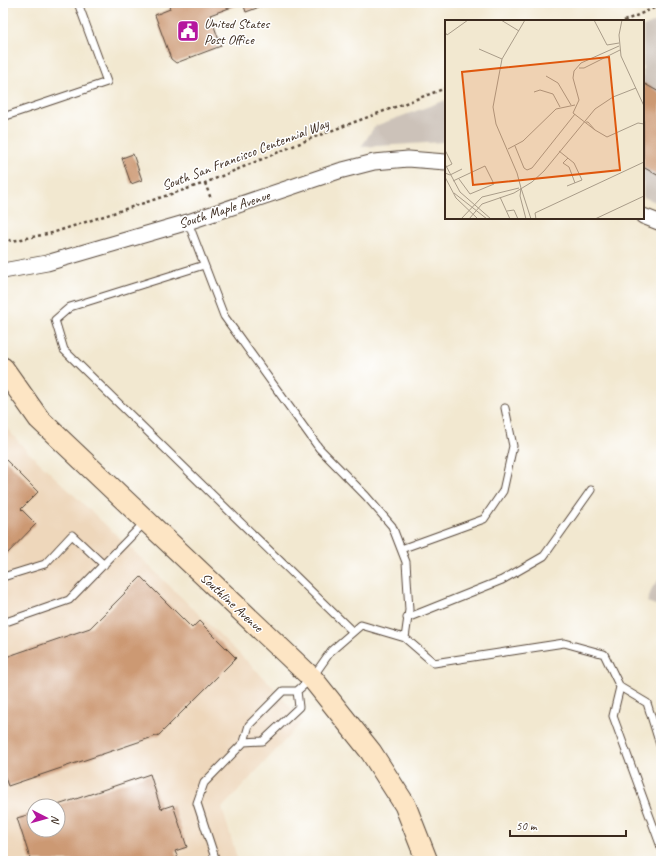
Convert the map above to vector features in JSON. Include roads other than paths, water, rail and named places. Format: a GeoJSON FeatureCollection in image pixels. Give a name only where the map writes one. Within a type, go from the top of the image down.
{"type":"FeatureCollection","features":[{"type":"Feature","properties":{"kind":"street","name":"South Maple Avenue"},"geometry":{"type":"LineString","coordinates":[[3,271],[47,263],[188,222],[339,171],[374,162],[408,158],[445,162]]}},
{"type":"Feature","properties":{"kind":"street"},"geometry":{"type":"LineString","coordinates":[[644,216],[661,224]]}},
{"type":"Feature","properties":{"kind":"street","name":"Southline Avenue"},"geometry":{"type":"LineString","coordinates":[[3,368],[39,419],[146,520],[371,752],[405,805],[427,861]]}},
{"type":"Feature","properties":{"kind":"lane"},"geometry":{"type":"LineString","coordinates":[[3,117],[107,82],[78,3]]}},
{"type":"Feature","properties":{"kind":"lane"},"geometry":{"type":"LineString","coordinates":[[188,222],[224,316],[319,448],[366,496],[392,526],[406,562],[409,610],[404,638]]}},
{"type":"Feature","properties":{"kind":"lane"},"geometry":{"type":"LineString","coordinates":[[204,265],[70,307],[55,320],[64,350],[353,632]]}},
{"type":"Feature","properties":{"kind":"lane"},"geometry":{"type":"LineString","coordinates":[[401,549],[484,520],[503,491],[512,446],[504,408]]}},
{"type":"Feature","properties":{"kind":"lane"},"geometry":{"type":"LineString","coordinates":[[408,618],[502,580],[544,556],[591,490]]}},
{"type":"Feature","properties":{"kind":"lane"},"geometry":{"type":"LineString","coordinates":[[3,623],[69,600],[146,520]]}},
{"type":"Feature","properties":{"kind":"lane"},"geometry":{"type":"LineString","coordinates":[[3,577],[45,564],[72,535],[104,564]]}},
{"type":"Feature","properties":{"kind":"lane"},"geometry":{"type":"LineString","coordinates":[[244,742],[263,741],[294,712],[299,707],[305,684],[331,651],[361,625],[404,638],[434,663],[564,643],[604,654],[620,687],[647,703],[661,748]]}},
{"type":"Feature","properties":{"kind":"lane"},"geometry":{"type":"LineString","coordinates":[[216,861],[197,803],[204,783],[244,742],[249,725],[284,691],[305,684]]}},
{"type":"Feature","properties":{"kind":"lane"},"geometry":{"type":"LineString","coordinates":[[620,687],[613,716],[661,847]]}},
{"type":"Feature","properties":{"kind":"place","name":"United States Post Office"},"geometry":{"type":"Point","coordinates":[188,31]}}]}
